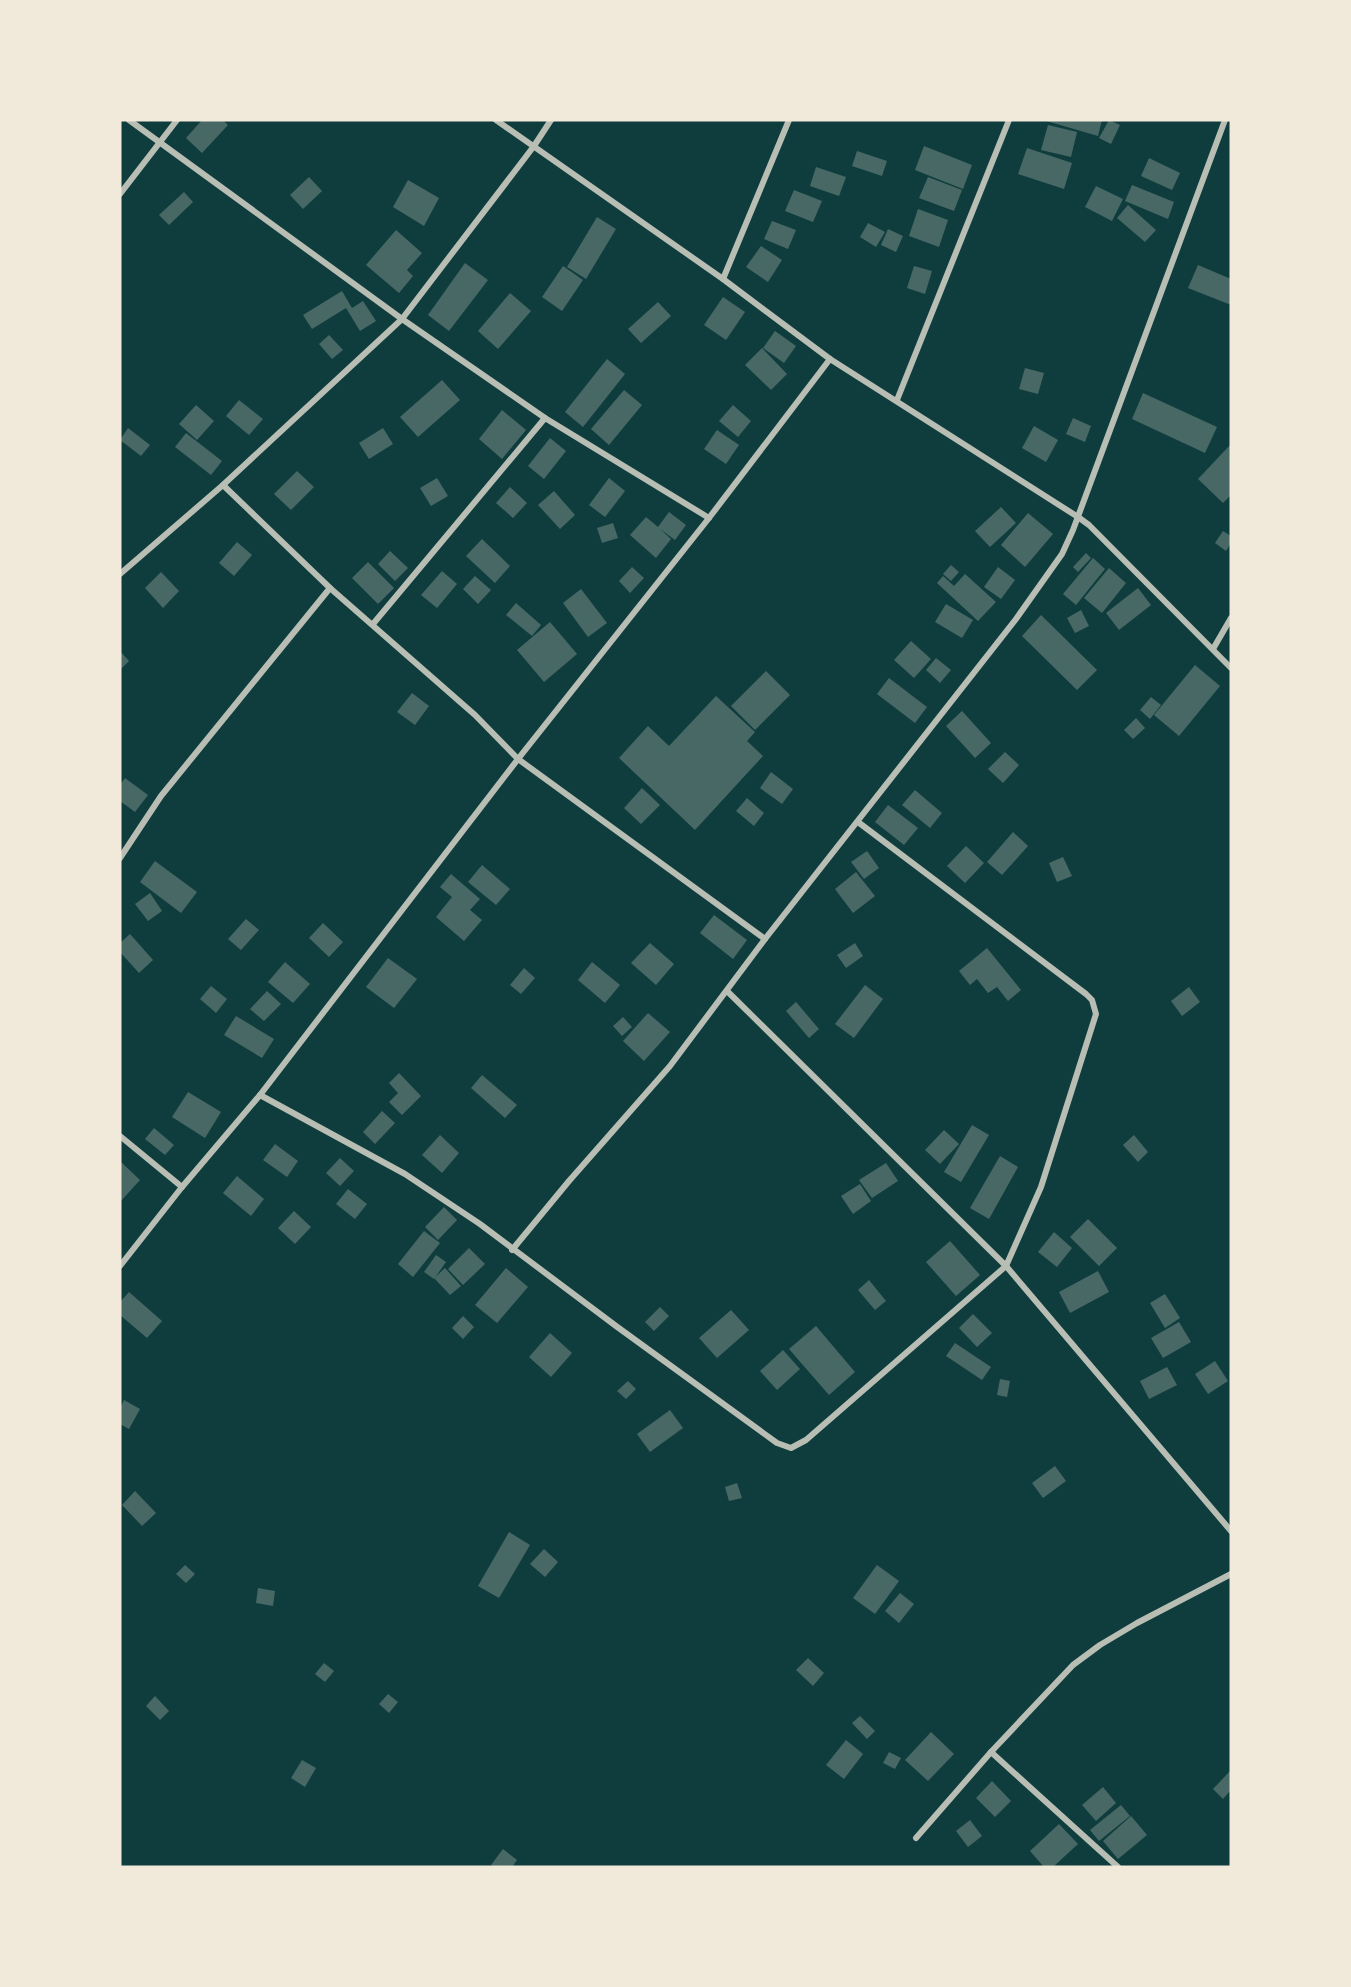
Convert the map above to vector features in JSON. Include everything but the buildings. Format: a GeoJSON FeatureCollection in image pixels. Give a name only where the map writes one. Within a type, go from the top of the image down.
{"type":"FeatureCollection","features":[{"type":"Feature","properties":{"kind":"street"},"geometry":{"type":"LineString","coordinates":[[129,120],[402,319],[545,418],[708,518]]}},
{"type":"Feature","properties":{"kind":"street"},"geometry":{"type":"LineString","coordinates":[[120,194],[177,120]]}},
{"type":"Feature","properties":{"kind":"street"},"geometry":{"type":"LineString","coordinates":[[496,120],[723,279],[830,359],[1089,525],[1231,668]]}},
{"type":"Feature","properties":{"kind":"street"},"geometry":{"type":"LineString","coordinates":[[120,574],[223,485],[402,319],[534,146],[551,120]]}},
{"type":"Feature","properties":{"kind":"street"},"geometry":{"type":"LineString","coordinates":[[723,279],[789,120]]}},
{"type":"Feature","properties":{"kind":"street"},"geometry":{"type":"LineString","coordinates":[[897,400],[1009,120]]}},
{"type":"Feature","properties":{"kind":"street"},"geometry":{"type":"LineString","coordinates":[[512,1250],[670,1066],[765,939],[1016,619],[1062,554],[1078,517],[1225,120]]}},
{"type":"Feature","properties":{"kind":"street"},"geometry":{"type":"LineString","coordinates":[[120,1266],[182,1187],[260,1095],[830,359]]}},
{"type":"Feature","properties":{"kind":"street"},"geometry":{"type":"LineString","coordinates":[[373,624],[545,418]]}},
{"type":"Feature","properties":{"kind":"street"},"geometry":{"type":"LineString","coordinates":[[223,485],[330,588],[475,715],[518,759],[765,939]]}},
{"type":"Feature","properties":{"kind":"street"},"geometry":{"type":"LineString","coordinates":[[120,858],[161,796],[330,588]]}},
{"type":"Feature","properties":{"kind":"street"},"geometry":{"type":"LineString","coordinates":[[1213,649],[1231,618]]}},
{"type":"Feature","properties":{"kind":"street"},"geometry":{"type":"LineString","coordinates":[[260,1095],[405,1174],[480,1224],[512,1250],[777,1443],[791,1448],[806,1440],[1005,1266],[1041,1187],[1096,1014],[1086,994],[858,822]]}},
{"type":"Feature","properties":{"kind":"street"},"geometry":{"type":"LineString","coordinates":[[727,992],[1005,1266],[1231,1532]]}},
{"type":"Feature","properties":{"kind":"street"},"geometry":{"type":"LineString","coordinates":[[120,1136],[182,1187]]}},
{"type":"Feature","properties":{"kind":"street"},"geometry":{"type":"LineString","coordinates":[[916,1838],[991,1752],[1073,1665],[1100,1645],[1137,1623],[1231,1574]]}},
{"type":"Feature","properties":{"kind":"street"},"geometry":{"type":"LineString","coordinates":[[991,1752],[1118,1867]]}}]}
